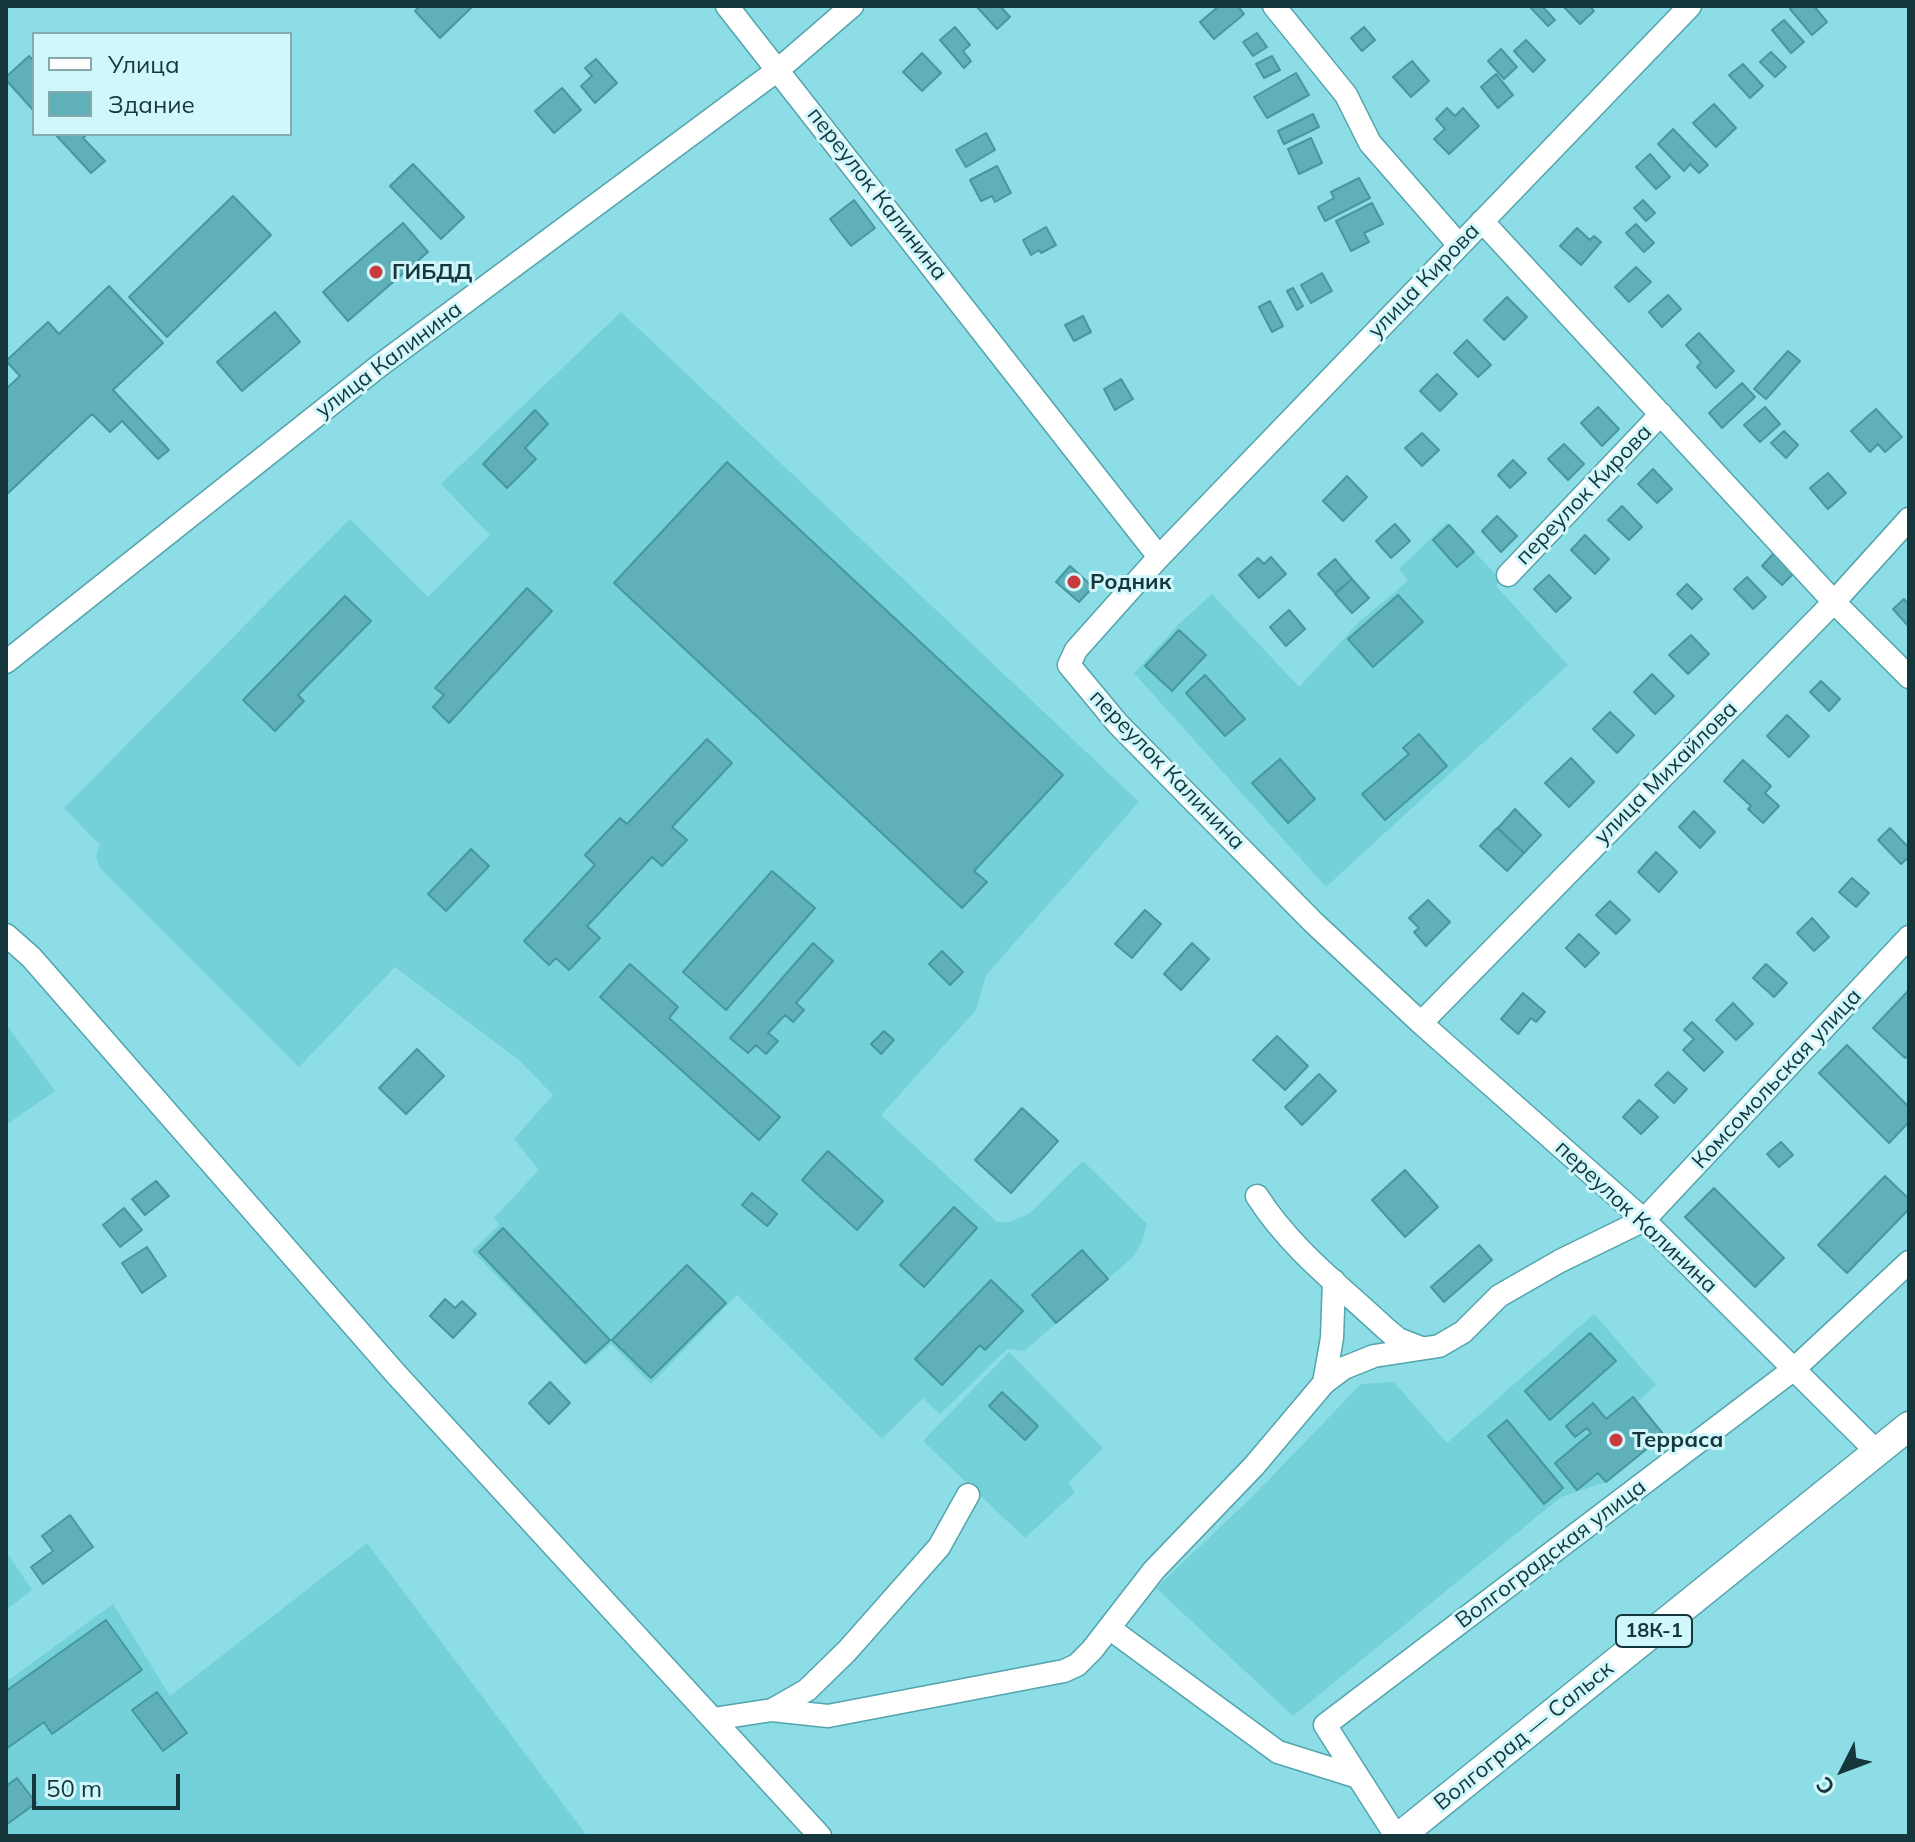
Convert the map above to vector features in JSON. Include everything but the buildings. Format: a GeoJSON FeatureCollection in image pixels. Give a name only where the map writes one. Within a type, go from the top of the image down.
{"type":"FeatureCollection","features":[{"type":"Feature","properties":{"kind":"main road","name":"Волгоград — Сальск"},"geometry":{"type":"LineString","coordinates":[[1398,1836],[1909,1426]]}},
{"type":"Feature","properties":{"kind":"street","name":"переулок Калинина"},"geometry":{"type":"LineString","coordinates":[[727,6],[1159,557],[1076,650],[1069,665],[1118,724],[1313,922],[1421,1023],[1644,1220],[1877,1452]]}},
{"type":"Feature","properties":{"kind":"street","name":"улица Калинина"},"geometry":{"type":"LineString","coordinates":[[6,662],[379,366],[779,69],[852,6]]}},
{"type":"Feature","properties":{"kind":"street"},"geometry":{"type":"LineString","coordinates":[[1274,6],[1346,95],[1370,143],[1459,245]]}},
{"type":"Feature","properties":{"kind":"street","name":"улица Кирова"},"geometry":{"type":"LineString","coordinates":[[1159,557],[1690,6]]}},
{"type":"Feature","properties":{"kind":"street"},"geometry":{"type":"LineString","coordinates":[[1482,221],[1834,602],[1909,677]]}},
{"type":"Feature","properties":{"kind":"street","name":"переулок Кирова"},"geometry":{"type":"LineString","coordinates":[[1508,575],[1661,414]]}},
{"type":"Feature","properties":{"kind":"street","name":"улица Михайлова"},"geometry":{"type":"LineString","coordinates":[[1421,1023],[1834,602],[1909,519]]}},
{"type":"Feature","properties":{"kind":"street"},"geometry":{"type":"LineString","coordinates":[[6,935],[31,957],[396,1374],[820,1836]]}},
{"type":"Feature","properties":{"kind":"street","name":"Комсомольская улица"},"geometry":{"type":"LineString","coordinates":[[1644,1220],[1909,937]]}},
{"type":"Feature","properties":{"kind":"street"},"geometry":{"type":"LineString","coordinates":[[1257,1196],[1283,1233],[1334,1281],[1398,1339],[1424,1349]]}},
{"type":"Feature","properties":{"kind":"street"},"geometry":{"type":"LineString","coordinates":[[713,1719],[772,1710],[828,1716],[1064,1671],[1077,1665],[1154,1570],[1254,1466],[1324,1383],[1344,1368],[1374,1356],[1439,1346],[1463,1332],[1499,1296],[1560,1261],[1644,1220]]}},
{"type":"Feature","properties":{"kind":"street","name":"Волгоградская улица"},"geometry":{"type":"LineString","coordinates":[[1398,1836],[1325,1725],[1794,1369],[1909,1262]]}},
{"type":"Feature","properties":{"kind":"street"},"geometry":{"type":"LineString","coordinates":[[1324,1383],[1332,1338],[1334,1281]]}},
{"type":"Feature","properties":{"kind":"street"},"geometry":{"type":"LineString","coordinates":[[772,1710],[807,1690],[847,1651],[939,1547],[968,1495]]}},
{"type":"Feature","properties":{"kind":"street"},"geometry":{"type":"LineString","coordinates":[[1109,1628],[1278,1752],[1358,1777]]}},
{"type":"Feature","properties":{"kind":"shaded area"},"geometry":{"type":"Polygon","coordinates":[[[621,312],[1139,802],[986,975],[976,1010],[881,1115],[997,1222],[1009,1222],[1029,1214],[1083,1161],[1147,1224],[1142,1242],[1132,1258],[1024,1351],[1007,1349],[940,1414],[923,1398],[882,1439],[737,1295],[651,1384],[611,1344],[586,1366],[472,1251],[499,1225],[494,1218],[539,1170],[514,1139],[553,1095],[519,1060],[395,967],[299,1067],[100,868],[96,856],[100,845],[64,808],[350,519],[428,597],[490,535],[441,484],[621,312]]]}},
{"type":"Feature","properties":{"kind":"shaded area"},"geometry":{"type":"Polygon","coordinates":[[[1447,523],[1501,580],[1496,586],[1568,665],[1326,887],[1134,673],[1179,624],[1212,594],[1299,687],[1359,622],[1408,581],[1399,569],[1447,523]]]}},
{"type":"Feature","properties":{"kind":"shaded area"},"geometry":{"type":"Polygon","coordinates":[[[6,1024],[55,1091],[6,1125],[6,1024]]]}},
{"type":"Feature","properties":{"kind":"shaded area"},"geometry":{"type":"Polygon","coordinates":[[[1594,1314],[1656,1385],[1637,1402],[1664,1435],[1606,1482],[1561,1497],[1293,1716],[1156,1588],[1253,1496],[1361,1384],[1394,1382],[1447,1443],[1594,1314]]]}},
{"type":"Feature","properties":{"kind":"shaded area"},"geometry":{"type":"Polygon","coordinates":[[[1009,1352],[1103,1448],[1068,1483],[1075,1492],[1025,1538],[923,1441],[1009,1352]]]}},
{"type":"Feature","properties":{"kind":"shaded area"},"geometry":{"type":"Polygon","coordinates":[[[367,1543],[587,1836],[6,1836],[6,1682],[113,1604],[170,1696],[367,1543]]]}},
{"type":"Feature","properties":{"kind":"shaded area"},"geometry":{"type":"Polygon","coordinates":[[[6,1551],[32,1590],[6,1610],[6,1551]]]}},
{"type":"Feature","properties":{"kind":"place","name":"ГИБДД"},"geometry":{"type":"Point","coordinates":[376,272]}},
{"type":"Feature","properties":{"kind":"place","name":"Родник"},"geometry":{"type":"Point","coordinates":[1074,582]}},
{"type":"Feature","properties":{"kind":"place","name":"Терраса"},"geometry":{"type":"Point","coordinates":[1616,1440]}}]}
